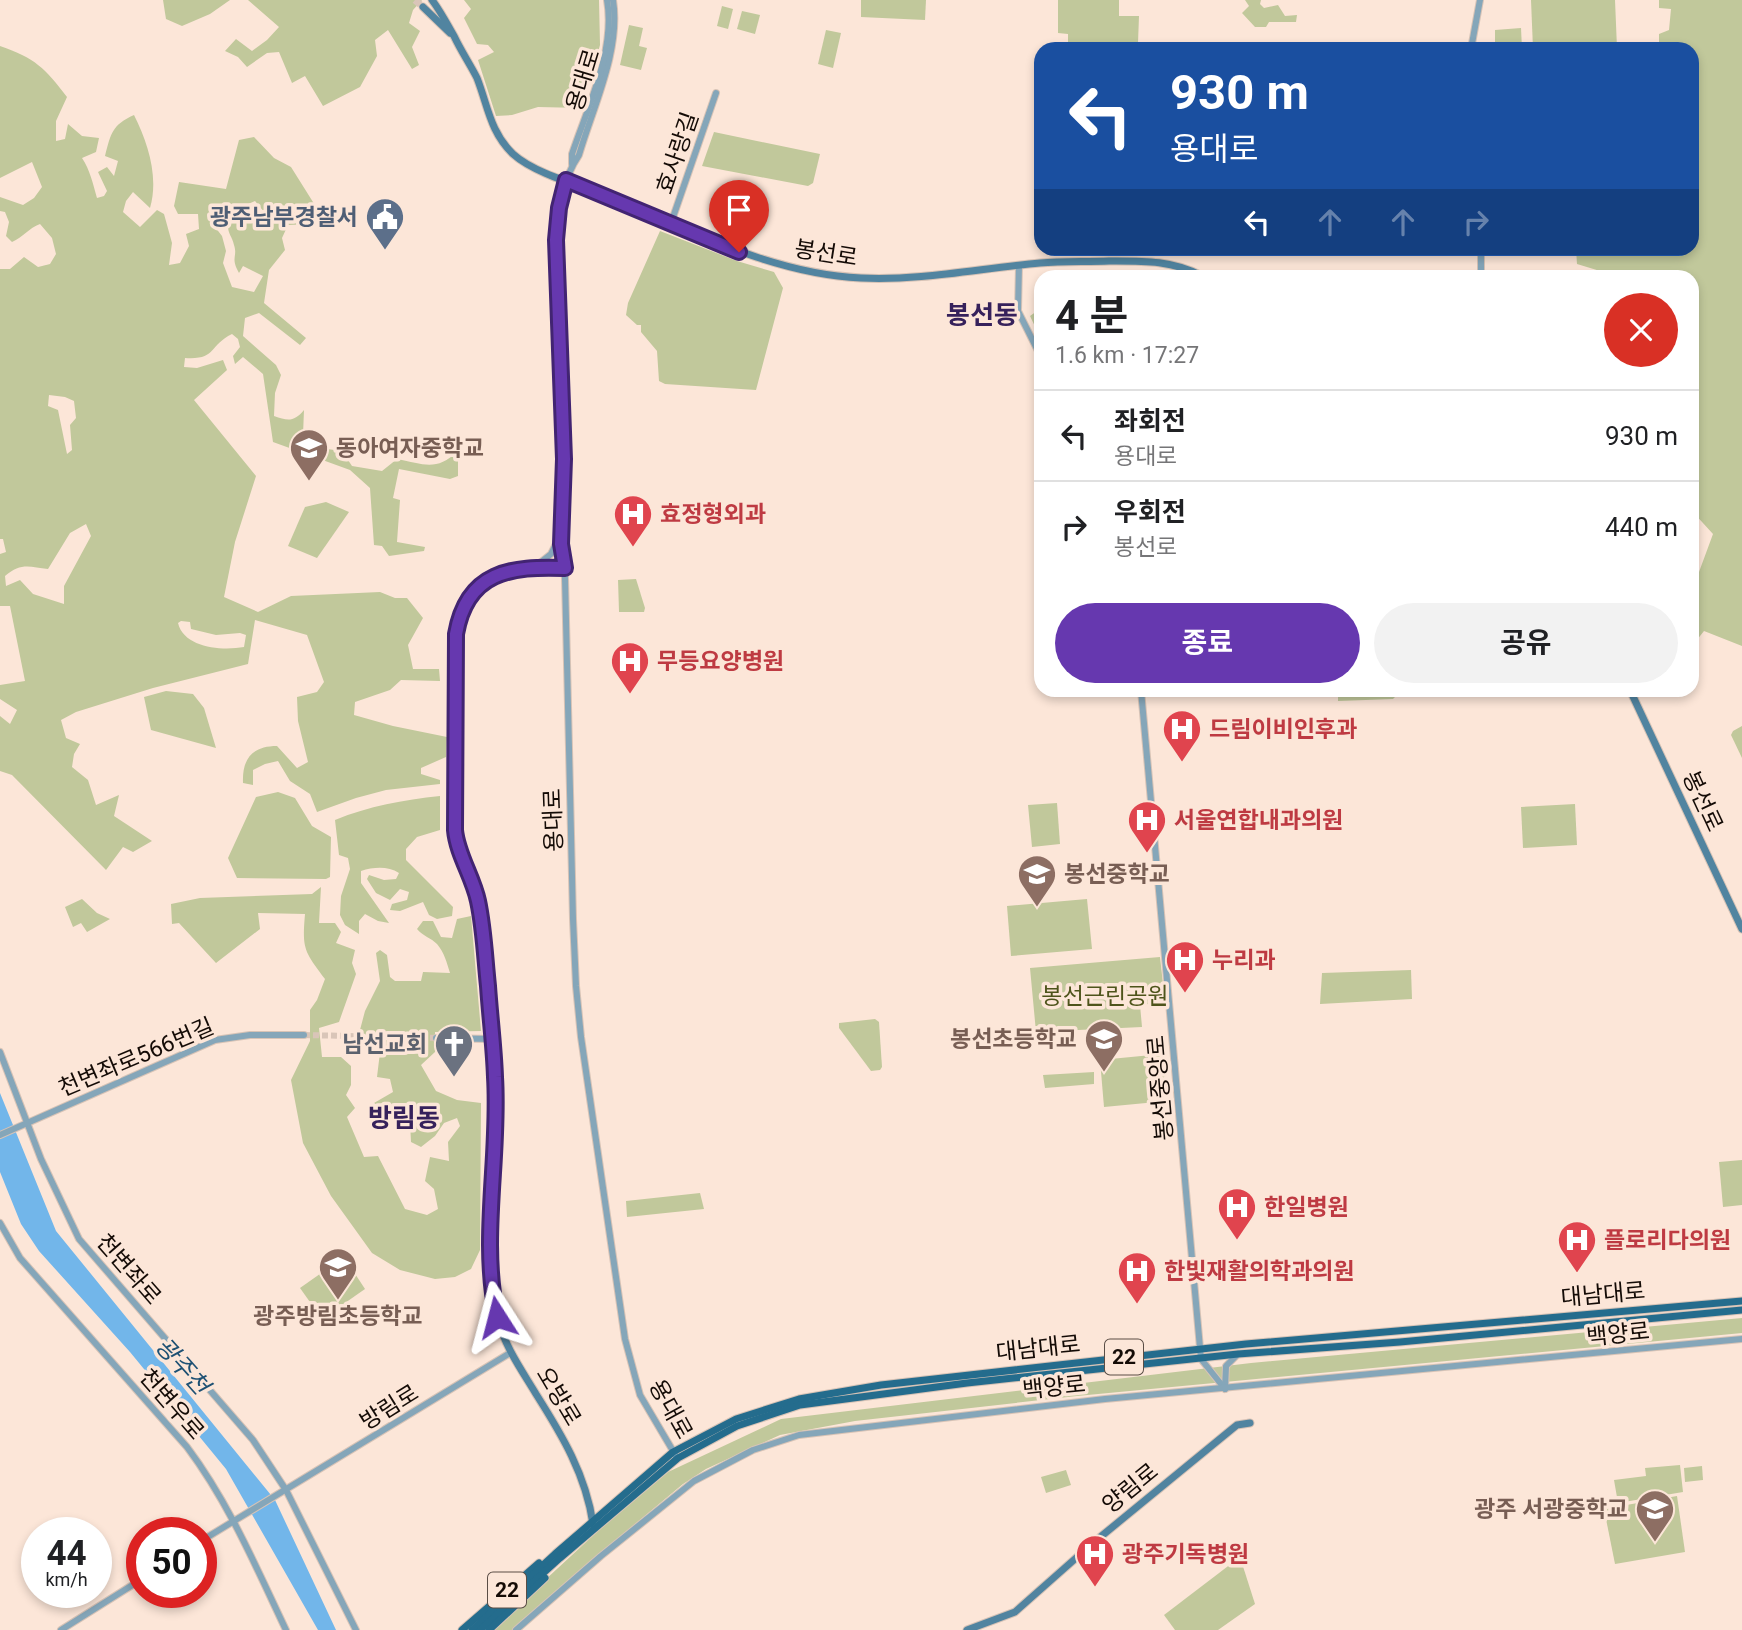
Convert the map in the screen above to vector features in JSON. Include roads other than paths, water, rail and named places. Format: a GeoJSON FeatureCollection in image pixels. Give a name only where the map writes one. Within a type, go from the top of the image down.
{"type":"FeatureCollection","features":[{"type":"Feature","properties":{"kind":"main road","name":"봉선로"},"geometry":{"type":"LineString","coordinates":[[432,0],[478,80],[493,128],[523,161],[739,252],[798,270],[892,279],[1069,262],[1164,262],[1190,270]]}},
{"type":"Feature","properties":{"kind":"main road"},"geometry":{"type":"LineString","coordinates":[[423,7],[454,36]]}},
{"type":"Feature","properties":{"kind":"main road","name":"오방로"},"geometry":{"type":"LineString","coordinates":[[565,568],[536,566],[507,571],[480,587],[463,608],[456,634],[456,836],[472,878],[481,918],[492,1039],[496,1099],[491,1198],[491,1281],[497,1317],[510,1353],[570,1452],[585,1489],[594,1530]]}},
{"type":"Feature","properties":{"kind":"main road","name":"봉선로"},"geometry":{"type":"LineString","coordinates":[[1633,697],[1742,929]]}},
{"type":"Feature","properties":{"kind":"main road","name":"대남대로"},"geometry":{"type":"LineString","coordinates":[[472,1630],[483,1628],[549,1574],[557,1556],[593,1520],[676,1455],[736,1419],[799,1399],[881,1385],[1742,1301]]}},
{"type":"Feature","properties":{"kind":"main road","name":"대남대로"},"geometry":{"type":"LineString","coordinates":[[1200,1354],[1238,1354],[1400,1342],[1742,1310]]}},
{"type":"Feature","properties":{"kind":"main road","name":"양림로"},"geometry":{"type":"LineString","coordinates":[[967,1630],[1015,1612],[1093,1543],[1232,1429],[1237,1425],[1250,1423]]}},
{"type":"Feature","properties":{"kind":"main road","name":"대남대로"},"geometry":{"type":"LineString","coordinates":[[462,1630],[539,1562],[557,1556],[594,1530],[676,1455]]}},
{"type":"Feature","properties":{"kind":"street","name":"용대로"},"geometry":{"type":"LineString","coordinates":[[607,0],[608,40],[572,153],[559,208],[556,240],[564,446],[562,533],[573,919],[579,1015],[601,1166],[607,1229],[625,1339],[640,1395],[676,1455]]}},
{"type":"Feature","properties":{"kind":"street","name":"용대로"},"geometry":{"type":"LineString","coordinates":[[571,166],[579,155],[606,70],[615,20],[613,0]]}},
{"type":"Feature","properties":{"kind":"street"},"geometry":{"type":"LineString","coordinates":[[1472,42],[1480,0]]}},
{"type":"Feature","properties":{"kind":"street","name":"효사랑길"},"geometry":{"type":"LineString","coordinates":[[671,223],[716,93]]}},
{"type":"Feature","properties":{"kind":"street"},"geometry":{"type":"LineString","coordinates":[[1019,265],[1018,311],[1034,343]]}},
{"type":"Feature","properties":{"kind":"street"},"geometry":{"type":"LineString","coordinates":[[536,566],[551,554],[562,533]]}},
{"type":"Feature","properties":{"kind":"street","name":"봉선중앙로"},"geometry":{"type":"LineString","coordinates":[[1143,697],[1200,1354]]}},
{"type":"Feature","properties":{"kind":"street","name":"천변좌로566번길"},"geometry":{"type":"LineString","coordinates":[[0,1135],[215,1040],[250,1035],[304,1035]]}},
{"type":"Feature","properties":{"kind":"street"},"geometry":{"type":"LineString","coordinates":[[436,1038],[492,1039]]}},
{"type":"Feature","properties":{"kind":"street","name":"천변좌로"},"geometry":{"type":"LineString","coordinates":[[0,1052],[53,1187],[79,1239],[253,1440],[286,1490],[356,1630]]}},
{"type":"Feature","properties":{"kind":"street","name":"천변우로"},"geometry":{"type":"LineString","coordinates":[[0,1223],[20,1258],[187,1447],[211,1480],[286,1630]]}},
{"type":"Feature","properties":{"kind":"street","name":"백양로"},"geometry":{"type":"LineString","coordinates":[[516,1630],[685,1487],[718,1466],[763,1446],[799,1435],[1105,1399],[1742,1339]]}},
{"type":"Feature","properties":{"kind":"street","name":"방림로"},"geometry":{"type":"LineString","coordinates":[[217,1531],[510,1353]]}},
{"type":"Feature","properties":{"kind":"street"},"geometry":{"type":"LineString","coordinates":[[1200,1354],[1225,1389]]}},
{"type":"Feature","properties":{"kind":"street"},"geometry":{"type":"LineString","coordinates":[[1225,1389],[1226,1366],[1238,1354]]}},
{"type":"Feature","properties":{"kind":"street"},"geometry":{"type":"LineString","coordinates":[[61,1630],[126,1589]]}},
{"type":"Feature","properties":{"kind":"water"},"geometry":{"type":"Polygon","coordinates":[[[0,1093],[56,1231],[275,1500],[336,1630],[318,1630],[226,1469],[130,1352],[39,1251],[21,1224],[0,1172],[0,1093]]]}},
{"type":"Feature","properties":{"kind":"tunnel"},"geometry":{"type":"LineString","coordinates":[[415,0],[423,7]]}},
{"type":"Feature","properties":{"kind":"tunnel"},"geometry":{"type":"LineString","coordinates":[[304,1035],[436,1038]]}},
{"type":"Feature","properties":{"kind":"place","name":"광주남부경찰서"},"geometry":{"type":"Point","coordinates":[385,251]}},
{"type":"Feature","properties":{"kind":"place","name":"동아여자중학교"},"geometry":{"type":"Point","coordinates":[309,482]}},
{"type":"Feature","properties":{"kind":"place","name":"효정형외과"},"geometry":{"type":"Point","coordinates":[633,548]}},
{"type":"Feature","properties":{"kind":"place","name":"무등요양병원"},"geometry":{"type":"Point","coordinates":[630,695]}},
{"type":"Feature","properties":{"kind":"place","name":"드림이비인후과"},"geometry":{"type":"Point","coordinates":[1182,763]}},
{"type":"Feature","properties":{"kind":"place","name":"서울연합내과의원"},"geometry":{"type":"Point","coordinates":[1147,854]}},
{"type":"Feature","properties":{"kind":"place","name":"봉선중학교"},"geometry":{"type":"Point","coordinates":[1037,908]}},
{"type":"Feature","properties":{"kind":"place","name":"누리과"},"geometry":{"type":"Point","coordinates":[1185,994]}},
{"type":"Feature","properties":{"kind":"place","name":"봉선초등학교"},"geometry":{"type":"Point","coordinates":[1104,1073]}},
{"type":"Feature","properties":{"kind":"place","name":"남선교회"},"geometry":{"type":"Point","coordinates":[454,1078]}},
{"type":"Feature","properties":{"kind":"place","name":"한일병원"},"geometry":{"type":"Point","coordinates":[1237,1241]}},
{"type":"Feature","properties":{"kind":"place","name":"플로리다의원"},"geometry":{"type":"Point","coordinates":[1577,1274]}},
{"type":"Feature","properties":{"kind":"place","name":"광주방림초등학교"},"geometry":{"type":"Point","coordinates":[338,1301]}},
{"type":"Feature","properties":{"kind":"place","name":"한빛재활의학과의원"},"geometry":{"type":"Point","coordinates":[1137,1305]}},
{"type":"Feature","properties":{"kind":"place","name":"광주 서광중학교"},"geometry":{"type":"Point","coordinates":[1655,1543]}},
{"type":"Feature","properties":{"kind":"place","name":"광주기독병원"},"geometry":{"type":"Point","coordinates":[1095,1588]}},
{"type":"Feature","properties":{"kind":"district","name":"봉선동"},"geometry":{"type":"Point","coordinates":[982,315]}},
{"type":"Feature","properties":{"kind":"district","name":"방림동"},"geometry":{"type":"Point","coordinates":[404,1118]}},
{"type":"Feature","properties":{"kind":"park label","name":"봉선근린공원"},"geometry":{"type":"Point","coordinates":[1105,996]}},
{"type":"Feature","properties":{"kind":"water label","name":"광주천"},"geometry":{"type":"Point","coordinates":[182,1366]}}]}
